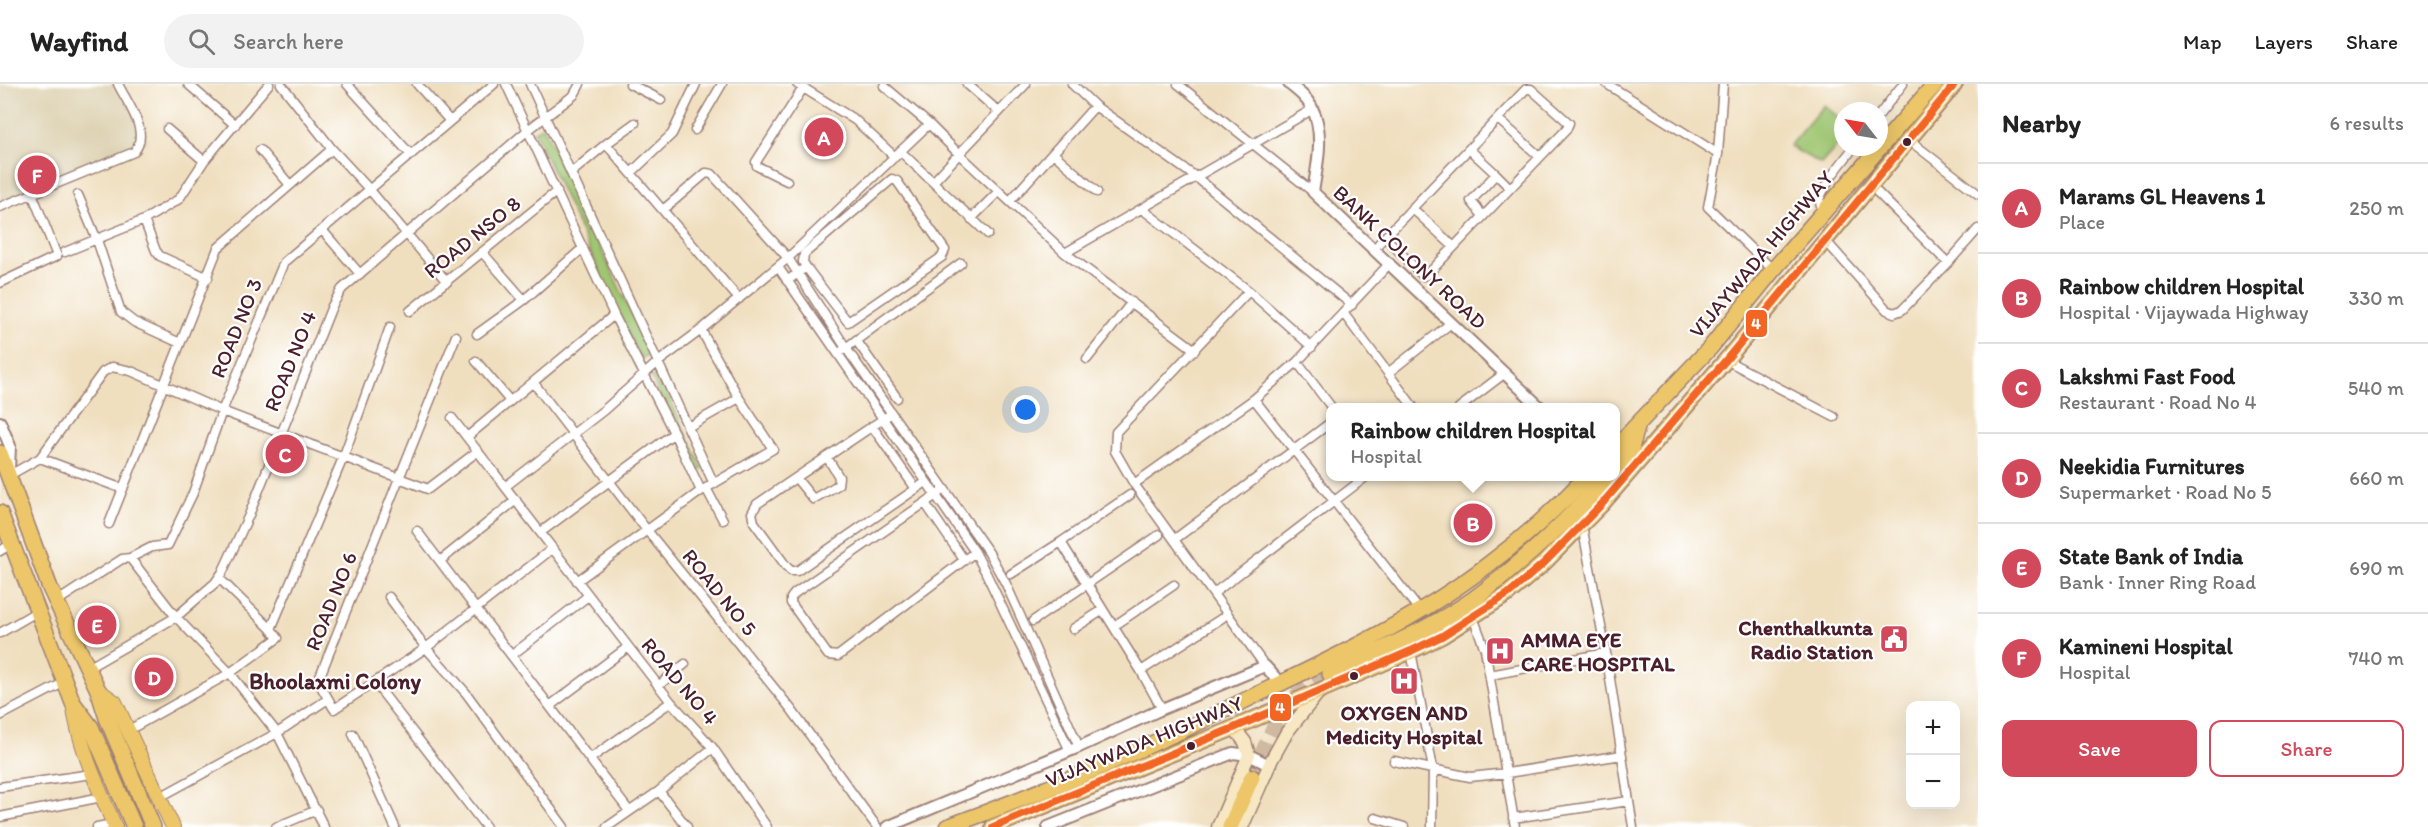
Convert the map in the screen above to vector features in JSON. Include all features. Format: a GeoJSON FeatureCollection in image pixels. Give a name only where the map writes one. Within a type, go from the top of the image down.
{"type":"FeatureCollection","features":[{"type":"Feature","properties":{"kind":"highway","name":"VIJAYWADA HIGHWAY"},"geometry":{"type":"LineString","coordinates":[[1620,443],[1710,348],[1773,270],[1935,84]]}},
{"type":"Feature","properties":{"kind":"highway","name":"VIJAYWADA HIGHWAY"},"geometry":{"type":"LineString","coordinates":[[993,827],[1234,728],[1411,651],[1442,636],[1508,594],[1544,563],[1582,525],[1726,360],[1955,85]]}},
{"type":"Feature","properties":{"kind":"highway"},"geometry":{"type":"LineString","coordinates":[[1754,295],[1768,307]]}},
{"type":"Feature","properties":{"kind":"highway"},"geometry":{"type":"LineString","coordinates":[[1620,462],[1631,448],[1639,423]]}},
{"type":"Feature","properties":{"kind":"highway"},"geometry":{"type":"LineString","coordinates":[[0,453],[53,595],[98,690],[106,718],[153,827]]}},
{"type":"Feature","properties":{"kind":"highway"},"geometry":{"type":"LineString","coordinates":[[1281,684],[1420,611],[1488,566],[1583,481]]}},
{"type":"Feature","properties":{"kind":"highway"},"geometry":{"type":"LineString","coordinates":[[1330,674],[1404,639],[1470,601],[1535,550],[1603,481]]}},
{"type":"Feature","properties":{"kind":"highway"},"geometry":{"type":"LineString","coordinates":[[0,513],[9,550],[32,596],[73,703],[91,727],[134,827]]}},
{"type":"Feature","properties":{"kind":"highway"},"geometry":{"type":"LineString","coordinates":[[9,550],[35,547]]}},
{"type":"Feature","properties":{"kind":"highway"},"geometry":{"type":"LineString","coordinates":[[32,596],[53,595]]}},
{"type":"Feature","properties":{"kind":"highway","name":"VIJAYWADA HIGHWAY"},"geometry":{"type":"LineString","coordinates":[[947,827],[1095,770],[1281,684]]}},
{"type":"Feature","properties":{"kind":"highway"},"geometry":{"type":"LineString","coordinates":[[1230,827],[1252,777]]}},
{"type":"Feature","properties":{"kind":"main road"},"geometry":{"type":"LineString","coordinates":[[98,690],[115,702],[173,827]]}},
{"type":"Feature","properties":{"kind":"main road"},"geometry":{"type":"LineString","coordinates":[[1242,827],[1269,765],[1287,732],[1320,691]]}},
{"type":"Feature","properties":{"kind":"main road"},"geometry":{"type":"LineString","coordinates":[[73,703],[76,726],[92,774],[114,825]]}},
{"type":"Feature","properties":{"kind":"main road"},"geometry":{"type":"LineString","coordinates":[[1218,827],[1249,755],[1245,742],[1234,728]]}},
{"type":"Feature","properties":{"kind":"street"},"geometry":{"type":"LineString","coordinates":[[0,207],[125,157],[140,145],[142,137],[139,126],[118,84]]}},
{"type":"Feature","properties":{"kind":"street"},"geometry":{"type":"LineString","coordinates":[[188,84],[235,125]]}},
{"type":"Feature","properties":{"kind":"street"},"geometry":{"type":"LineString","coordinates":[[65,252],[144,220],[178,200],[204,161],[269,84]]}},
{"type":"Feature","properties":{"kind":"street"},"geometry":{"type":"LineString","coordinates":[[281,84],[332,149],[370,190],[447,282]]}},
{"type":"Feature","properties":{"kind":"street"},"geometry":{"type":"LineString","coordinates":[[348,84],[411,155]]}},
{"type":"Feature","properties":{"kind":"street"},"geometry":{"type":"LineString","coordinates":[[417,84],[450,121]]}},
{"type":"Feature","properties":{"kind":"street"},"geometry":{"type":"LineString","coordinates":[[506,84],[614,315],[723,520]]}},
{"type":"Feature","properties":{"kind":"street"},"geometry":{"type":"LineString","coordinates":[[530,84],[688,427],[707,488]]}},
{"type":"Feature","properties":{"kind":"street","name":"ROAD NO 4"},"geometry":{"type":"LineString","coordinates":[[88,668],[176,617],[219,578],[249,515],[332,306],[342,290],[528,130],[574,95],[580,84]]}},
{"type":"Feature","properties":{"kind":"street"},"geometry":{"type":"LineString","coordinates":[[630,84],[661,100]]}},
{"type":"Feature","properties":{"kind":"street"},"geometry":{"type":"LineString","coordinates":[[631,173],[672,134],[696,84]]}},
{"type":"Feature","properties":{"kind":"street"},"geometry":{"type":"LineString","coordinates":[[695,130],[722,84]]}},
{"type":"Feature","properties":{"kind":"street"},"geometry":{"type":"LineString","coordinates":[[968,84],[999,112]]}},
{"type":"Feature","properties":{"kind":"street"},"geometry":{"type":"LineString","coordinates":[[933,182],[1026,84]]}},
{"type":"Feature","properties":{"kind":"street"},"geometry":{"type":"LineString","coordinates":[[1072,84],[1095,106],[1196,177],[1352,305]]}},
{"type":"Feature","properties":{"kind":"street"},"geometry":{"type":"LineString","coordinates":[[1179,84],[1313,192]]}},
{"type":"Feature","properties":{"kind":"street"},"geometry":{"type":"LineString","coordinates":[[1065,253],[1313,109],[1306,98],[1289,84]]}},
{"type":"Feature","properties":{"kind":"street"},"geometry":{"type":"LineString","coordinates":[[1607,84],[1718,154]]}},
{"type":"Feature","properties":{"kind":"street"},"geometry":{"type":"LineString","coordinates":[[1724,84],[1718,154],[1708,207],[1773,270]]}},
{"type":"Feature","properties":{"kind":"street"},"geometry":{"type":"LineString","coordinates":[[1888,103],[1903,84]]}},
{"type":"Feature","properties":{"kind":"street","name":"ROAD NO 3"},"geometry":{"type":"LineString","coordinates":[[53,595],[123,559],[153,547],[168,545],[193,493],[222,411],[280,268],[289,257],[323,231],[488,86]]}},
{"type":"Feature","properties":{"kind":"street"},"geometry":{"type":"LineString","coordinates":[[787,182],[757,166],[756,162],[800,86],[855,120],[933,182],[988,234]]}},
{"type":"Feature","properties":{"kind":"street"},"geometry":{"type":"LineString","coordinates":[[884,86],[929,124],[998,192],[1065,253],[1195,350]]}},
{"type":"Feature","properties":{"kind":"street"},"geometry":{"type":"LineString","coordinates":[[1375,248],[1385,237],[1412,208],[1470,150],[1526,89],[1531,89],[1569,123],[1566,130],[1427,275],[1423,276],[1385,237]]}},
{"type":"Feature","properties":{"kind":"street"},"geometry":{"type":"LineString","coordinates":[[1010,201],[1095,106]]}},
{"type":"Feature","properties":{"kind":"street","name":"BANK COLONY ROAD"},"geometry":{"type":"LineString","coordinates":[[1313,109],[1318,128],[1319,150],[1313,192],[1375,248],[1536,403]]}},
{"type":"Feature","properties":{"kind":"street"},"geometry":{"type":"LineString","coordinates":[[1498,119],[1540,157]]}},
{"type":"Feature","properties":{"kind":"street"},"geometry":{"type":"LineString","coordinates":[[571,173],[635,123]]}},
{"type":"Feature","properties":{"kind":"street"},"geometry":{"type":"LineString","coordinates":[[506,486],[778,267],[929,124]]}},
{"type":"Feature","properties":{"kind":"street"},"geometry":{"type":"LineString","coordinates":[[167,129],[204,161]]}},
{"type":"Feature","properties":{"kind":"street"},"geometry":{"type":"LineString","coordinates":[[1909,140],[1978,194]]}},
{"type":"Feature","properties":{"kind":"street"},"geometry":{"type":"LineString","coordinates":[[606,144],[739,299]]}},
{"type":"Feature","properties":{"kind":"street"},"geometry":{"type":"LineString","coordinates":[[109,524],[218,248],[332,149]]}},
{"type":"Feature","properties":{"kind":"street"},"geometry":{"type":"LineString","coordinates":[[260,150],[290,185]]}},
{"type":"Feature","properties":{"kind":"street"},"geometry":{"type":"LineString","coordinates":[[1470,150],[1510,188]]}},
{"type":"Feature","properties":{"kind":"street"},"geometry":{"type":"LineString","coordinates":[[1053,153],[1097,192]]}},
{"type":"Feature","properties":{"kind":"street"},"geometry":{"type":"LineString","coordinates":[[1823,213],[1819,198],[1830,178],[1847,156]]}},
{"type":"Feature","properties":{"kind":"street"},"geometry":{"type":"LineString","coordinates":[[663,210],[706,173],[712,174],[788,258],[846,348],[995,564],[1074,749]]}},
{"type":"Feature","properties":{"kind":"street"},"geometry":{"type":"LineString","coordinates":[[1484,216],[1471,201],[1496,174]]}},
{"type":"Feature","properties":{"kind":"street"},"geometry":{"type":"LineString","coordinates":[[892,179],[897,181],[945,250],[942,256],[848,322],[806,267],[803,262],[804,254],[892,179]]}},
{"type":"Feature","properties":{"kind":"street"},"geometry":{"type":"LineString","coordinates":[[1871,186],[1948,263]]}},
{"type":"Feature","properties":{"kind":"street","name":"ROAD NSO 8"},"geometry":{"type":"LineString","coordinates":[[410,311],[557,190]]}},
{"type":"Feature","properties":{"kind":"street"},"geometry":{"type":"LineString","coordinates":[[970,219],[998,192]]}},
{"type":"Feature","properties":{"kind":"street"},"geometry":{"type":"LineString","coordinates":[[0,283],[57,256],[32,193]]}},
{"type":"Feature","properties":{"kind":"street"},"geometry":{"type":"LineString","coordinates":[[78,195],[97,240],[122,312],[134,322],[180,343]]}},
{"type":"Feature","properties":{"kind":"street"},"geometry":{"type":"LineString","coordinates":[[1412,208],[1454,247]]}},
{"type":"Feature","properties":{"kind":"street"},"geometry":{"type":"LineString","coordinates":[[1142,209],[1249,291],[1312,347]]}},
{"type":"Feature","properties":{"kind":"street"},"geometry":{"type":"LineString","coordinates":[[144,220],[160,256],[208,278]]}},
{"type":"Feature","properties":{"kind":"street"},"geometry":{"type":"LineString","coordinates":[[1825,240],[1887,310],[1894,313],[1902,310],[1978,229]]}},
{"type":"Feature","properties":{"kind":"street"},"geometry":{"type":"LineString","coordinates":[[323,231],[360,274]]}},
{"type":"Feature","properties":{"kind":"street"},"geometry":{"type":"LineString","coordinates":[[477,334],[524,300],[583,248]]}},
{"type":"Feature","properties":{"kind":"street"},"geometry":{"type":"LineString","coordinates":[[482,252],[524,300]]}},
{"type":"Feature","properties":{"kind":"street"},"geometry":{"type":"LineString","coordinates":[[838,354],[961,263]]}},
{"type":"Feature","properties":{"kind":"street"},"geometry":{"type":"LineString","coordinates":[[1134,484],[1254,399],[1297,362],[1390,264]]}},
{"type":"Feature","properties":{"kind":"street"},"geometry":{"type":"LineString","coordinates":[[778,267],[975,552],[1074,749]]}},
{"type":"Feature","properties":{"kind":"street"},"geometry":{"type":"LineString","coordinates":[[787,281],[806,267]]}},
{"type":"Feature","properties":{"kind":"street"},"geometry":{"type":"LineString","coordinates":[[805,284],[813,277]]}},
{"type":"Feature","properties":{"kind":"street"},"geometry":{"type":"LineString","coordinates":[[1249,291],[1116,432],[1115,451],[1134,484],[1265,666],[1281,684]]}},
{"type":"Feature","properties":{"kind":"street"},"geometry":{"type":"LineString","coordinates":[[1087,359],[1132,302]]}},
{"type":"Feature","properties":{"kind":"street"},"geometry":{"type":"LineString","coordinates":[[1344,314],[1410,403]]}},
{"type":"Feature","properties":{"kind":"street"},"geometry":{"type":"LineString","coordinates":[[467,437],[614,315]]}},
{"type":"Feature","properties":{"kind":"street"},"geometry":{"type":"LineString","coordinates":[[1388,373],[1451,323]]}},
{"type":"Feature","properties":{"kind":"street"},"geometry":{"type":"LineString","coordinates":[[271,629],[343,458],[390,327]]}},
{"type":"Feature","properties":{"kind":"street"},"geometry":{"type":"LineString","coordinates":[[577,581],[646,529],[707,488],[773,449],[740,398],[701,330]]}},
{"type":"Feature","properties":{"kind":"street","name":"ROAD NO 6"},"geometry":{"type":"LineString","coordinates":[[328,699],[318,681],[456,336]]}},
{"type":"Feature","properties":{"kind":"street"},"geometry":{"type":"LineString","coordinates":[[856,340],[897,398]]}},
{"type":"Feature","properties":{"kind":"street"},"geometry":{"type":"LineString","coordinates":[[476,360],[510,401]]}},
{"type":"Feature","properties":{"kind":"street"},"geometry":{"type":"LineString","coordinates":[[1726,360],[1834,417]]}},
{"type":"Feature","properties":{"kind":"street"},"geometry":{"type":"LineString","coordinates":[[1297,362],[1328,403]]}},
{"type":"Feature","properties":{"kind":"street"},"geometry":{"type":"LineString","coordinates":[[8,476],[40,458],[103,372],[112,367],[121,368],[222,411],[428,489],[478,451]]}},
{"type":"Feature","properties":{"kind":"street"},"geometry":{"type":"LineString","coordinates":[[1466,403],[1505,374]]}},
{"type":"Feature","properties":{"kind":"street","name":"ROAD NO 5"},"geometry":{"type":"LineString","coordinates":[[533,382],[646,529],[791,709],[877,827]]}},
{"type":"Feature","properties":{"kind":"street"},"geometry":{"type":"LineString","coordinates":[[688,427],[740,398]]}},
{"type":"Feature","properties":{"kind":"street"},"geometry":{"type":"LineString","coordinates":[[1254,399],[1420,611]]}},
{"type":"Feature","properties":{"kind":"street"},"geometry":{"type":"LineString","coordinates":[[891,413],[758,504],[752,513],[754,522],[790,571],[797,571],[926,483]]}},
{"type":"Feature","properties":{"kind":"street","name":"ROAD NO 4"},"geometry":{"type":"LineString","coordinates":[[452,418],[670,702],[713,748],[767,827]]}},
{"type":"Feature","properties":{"kind":"street"},"geometry":{"type":"LineString","coordinates":[[0,422],[10,446],[8,476]]}},
{"type":"Feature","properties":{"kind":"street"},"geometry":{"type":"LineString","coordinates":[[872,426],[916,489]]}},
{"type":"Feature","properties":{"kind":"street"},"geometry":{"type":"LineString","coordinates":[[1175,539],[1326,426]]}},
{"type":"Feature","properties":{"kind":"street"},"geometry":{"type":"LineString","coordinates":[[541,532],[675,433]]}},
{"type":"Feature","properties":{"kind":"street"},"geometry":{"type":"LineString","coordinates":[[796,478],[813,499],[838,485],[839,477],[827,457]]}},
{"type":"Feature","properties":{"kind":"street"},"geometry":{"type":"LineString","coordinates":[[40,458],[123,489]]}},
{"type":"Feature","properties":{"kind":"street"},"geometry":{"type":"LineString","coordinates":[[1214,593],[1362,481]]}},
{"type":"Feature","properties":{"kind":"street"},"geometry":{"type":"LineString","coordinates":[[944,489],[795,593],[791,598],[791,603],[828,655],[838,656],[975,552]]}},
{"type":"Feature","properties":{"kind":"street"},"geometry":{"type":"LineString","coordinates":[[1011,574],[1130,495]]}},
{"type":"Feature","properties":{"kind":"street"},"geometry":{"type":"LineString","coordinates":[[440,561],[516,500]]}},
{"type":"Feature","properties":{"kind":"street"},"geometry":{"type":"LineString","coordinates":[[925,503],[964,560]]}},
{"type":"Feature","properties":{"kind":"street"},"geometry":{"type":"LineString","coordinates":[[1582,525],[1606,653],[1634,827]]}},
{"type":"Feature","properties":{"kind":"street"},"geometry":{"type":"LineString","coordinates":[[417,531],[629,811]]}},
{"type":"Feature","properties":{"kind":"street"},"geometry":{"type":"LineString","coordinates":[[1033,621],[1159,535]]}},
{"type":"Feature","properties":{"kind":"street"},"geometry":{"type":"LineString","coordinates":[[1061,542],[1114,626],[1162,709]]}},
{"type":"Feature","properties":{"kind":"street"},"geometry":{"type":"LineString","coordinates":[[160,797],[277,733],[328,699],[334,709],[426,648],[552,549]]}},
{"type":"Feature","properties":{"kind":"street"},"geometry":{"type":"LineString","coordinates":[[130,558],[176,617],[230,674],[277,733],[324,827]]}},
{"type":"Feature","properties":{"kind":"street"},"geometry":{"type":"LineString","coordinates":[[985,570],[995,564]]}},
{"type":"Feature","properties":{"kind":"street"},"geometry":{"type":"LineString","coordinates":[[129,730],[230,674],[278,638],[219,578]]}},
{"type":"Feature","properties":{"kind":"street"},"geometry":{"type":"LineString","coordinates":[[1114,626],[1174,585]]}},
{"type":"Feature","properties":{"kind":"street"},"geometry":{"type":"LineString","coordinates":[[512,655],[588,596]]}},
{"type":"Feature","properties":{"kind":"street"},"geometry":{"type":"LineString","coordinates":[[389,597],[426,648],[466,693],[564,827]]}},
{"type":"Feature","properties":{"kind":"street"},"geometry":{"type":"LineString","coordinates":[[1073,630],[1103,610]]}},
{"type":"Feature","properties":{"kind":"street"},"geometry":{"type":"LineString","coordinates":[[0,633],[38,611]]}},
{"type":"Feature","properties":{"kind":"street"},"geometry":{"type":"LineString","coordinates":[[1473,617],[1485,649],[1514,823],[1629,801]]}},
{"type":"Feature","properties":{"kind":"street"},"geometry":{"type":"LineString","coordinates":[[1141,671],[1222,618]]}},
{"type":"Feature","properties":{"kind":"street"},"geometry":{"type":"LineString","coordinates":[[551,705],[628,647]]}},
{"type":"Feature","properties":{"kind":"street"},"geometry":{"type":"LineString","coordinates":[[1411,651],[1432,769],[1432,827]]}},
{"type":"Feature","properties":{"kind":"street"},"geometry":{"type":"LineString","coordinates":[[1490,675],[1606,653]]}},
{"type":"Feature","properties":{"kind":"street"},"geometry":{"type":"LineString","coordinates":[[658,686],[685,664]]}},
{"type":"Feature","properties":{"kind":"street"},"geometry":{"type":"LineString","coordinates":[[887,827],[1265,666]]}},
{"type":"Feature","properties":{"kind":"street"},"geometry":{"type":"LineString","coordinates":[[0,716],[65,682]]}},
{"type":"Feature","properties":{"kind":"street"},"geometry":{"type":"LineString","coordinates":[[375,683],[486,827]]}},
{"type":"Feature","properties":{"kind":"street"},"geometry":{"type":"LineString","coordinates":[[591,758],[670,702]]}},
{"type":"Feature","properties":{"kind":"street"},"geometry":{"type":"LineString","coordinates":[[353,734],[395,827]]}},
{"type":"Feature","properties":{"kind":"street"},"geometry":{"type":"LineString","coordinates":[[607,827],[659,791],[713,748]]}},
{"type":"Feature","properties":{"kind":"street"},"geometry":{"type":"LineString","coordinates":[[1048,827],[1233,753],[1249,755],[1269,765]]}},
{"type":"Feature","properties":{"kind":"street"},"geometry":{"type":"LineString","coordinates":[[1394,760],[1470,777],[1622,755]]}},
{"type":"Feature","properties":{"kind":"street"},"geometry":{"type":"LineString","coordinates":[[0,787],[92,774]]}},
{"type":"Feature","properties":{"kind":"street"},"geometry":{"type":"LineString","coordinates":[[659,791],[687,827]]}},
{"type":"Feature","properties":{"kind":"street"},"geometry":{"type":"LineString","coordinates":[[0,817],[102,797]]}},
{"type":"Feature","properties":{"kind":"street"},"geometry":{"type":"LineString","coordinates":[[276,827],[317,810]]}},
{"type":"Feature","properties":{"kind":"street"},"geometry":{"type":"LineString","coordinates":[[1375,818],[1404,827]]}},
{"type":"Feature","properties":{"kind":"street"},"geometry":{"type":"LineString","coordinates":[[97,827],[114,825]]}},
{"type":"Feature","properties":{"kind":"shaded area"},"geometry":{"type":"Polygon","coordinates":[[[0,84],[122,84],[149,142],[0,207],[0,84]]]}},
{"type":"Feature","properties":{"kind":"green space"},"geometry":{"type":"Polygon","coordinates":[[[1824,105],[1834,113],[1834,149],[1821,164],[1789,146],[1824,105]]]}},
{"type":"Feature","properties":{"kind":"green space"},"geometry":{"type":"Polygon","coordinates":[[[543,126],[649,350],[647,356],[642,358],[638,355],[534,131],[543,126]]]}},
{"type":"Feature","properties":{"kind":"green space"},"geometry":{"type":"Polygon","coordinates":[[[658,374],[703,469],[696,472],[651,377],[658,374]]]}},
{"type":"Feature","properties":{"kind":"tunnel"},"geometry":{"type":"LineString","coordinates":[[1252,777],[1272,730],[1288,704],[1299,693],[1330,674]]}},
{"type":"Feature","properties":{"kind":"transit line","name":"4"},"geometry":{"type":"LineString","coordinates":[[993,827],[1229,730],[1411,651],[1442,636],[1508,594],[1544,563],[1601,505],[1726,360],[1955,84]]}},
{"type":"Feature","properties":{"kind":"place","name":"Marams GL Heavens 1"},"geometry":{"type":"Point","coordinates":[824,137]}},
{"type":"Feature","properties":{"kind":"place","name":"Kamineni Hospital"},"geometry":{"type":"Point","coordinates":[37,175]}},
{"type":"Feature","properties":{"kind":"place","name":"Lakshmi Fast Food"},"geometry":{"type":"Point","coordinates":[285,454]}},
{"type":"Feature","properties":{"kind":"place","name":"Rainbow children Hospital"},"geometry":{"type":"Point","coordinates":[1473,523]}},
{"type":"Feature","properties":{"kind":"place","name":"State Bank of India"},"geometry":{"type":"Point","coordinates":[97,625]}},
{"type":"Feature","properties":{"kind":"place","name":"Chenthalkunta Radio Station"},"geometry":{"type":"Point","coordinates":[1894,639]}},
{"type":"Feature","properties":{"kind":"place","name":"AMMA EYE CARE HOSPITAL"},"geometry":{"type":"Point","coordinates":[1500,651]}},
{"type":"Feature","properties":{"kind":"place","name":"Neekidia Furnitures"},"geometry":{"type":"Point","coordinates":[154,677]}},
{"type":"Feature","properties":{"kind":"place","name":"OXYGEN AND Medicity Hospital"},"geometry":{"type":"Point","coordinates":[1404,681]}},
{"type":"Feature","properties":{"kind":"district","name":"Bhoolaxmi Colony"},"geometry":{"type":"Point","coordinates":[335,681]}}]}
